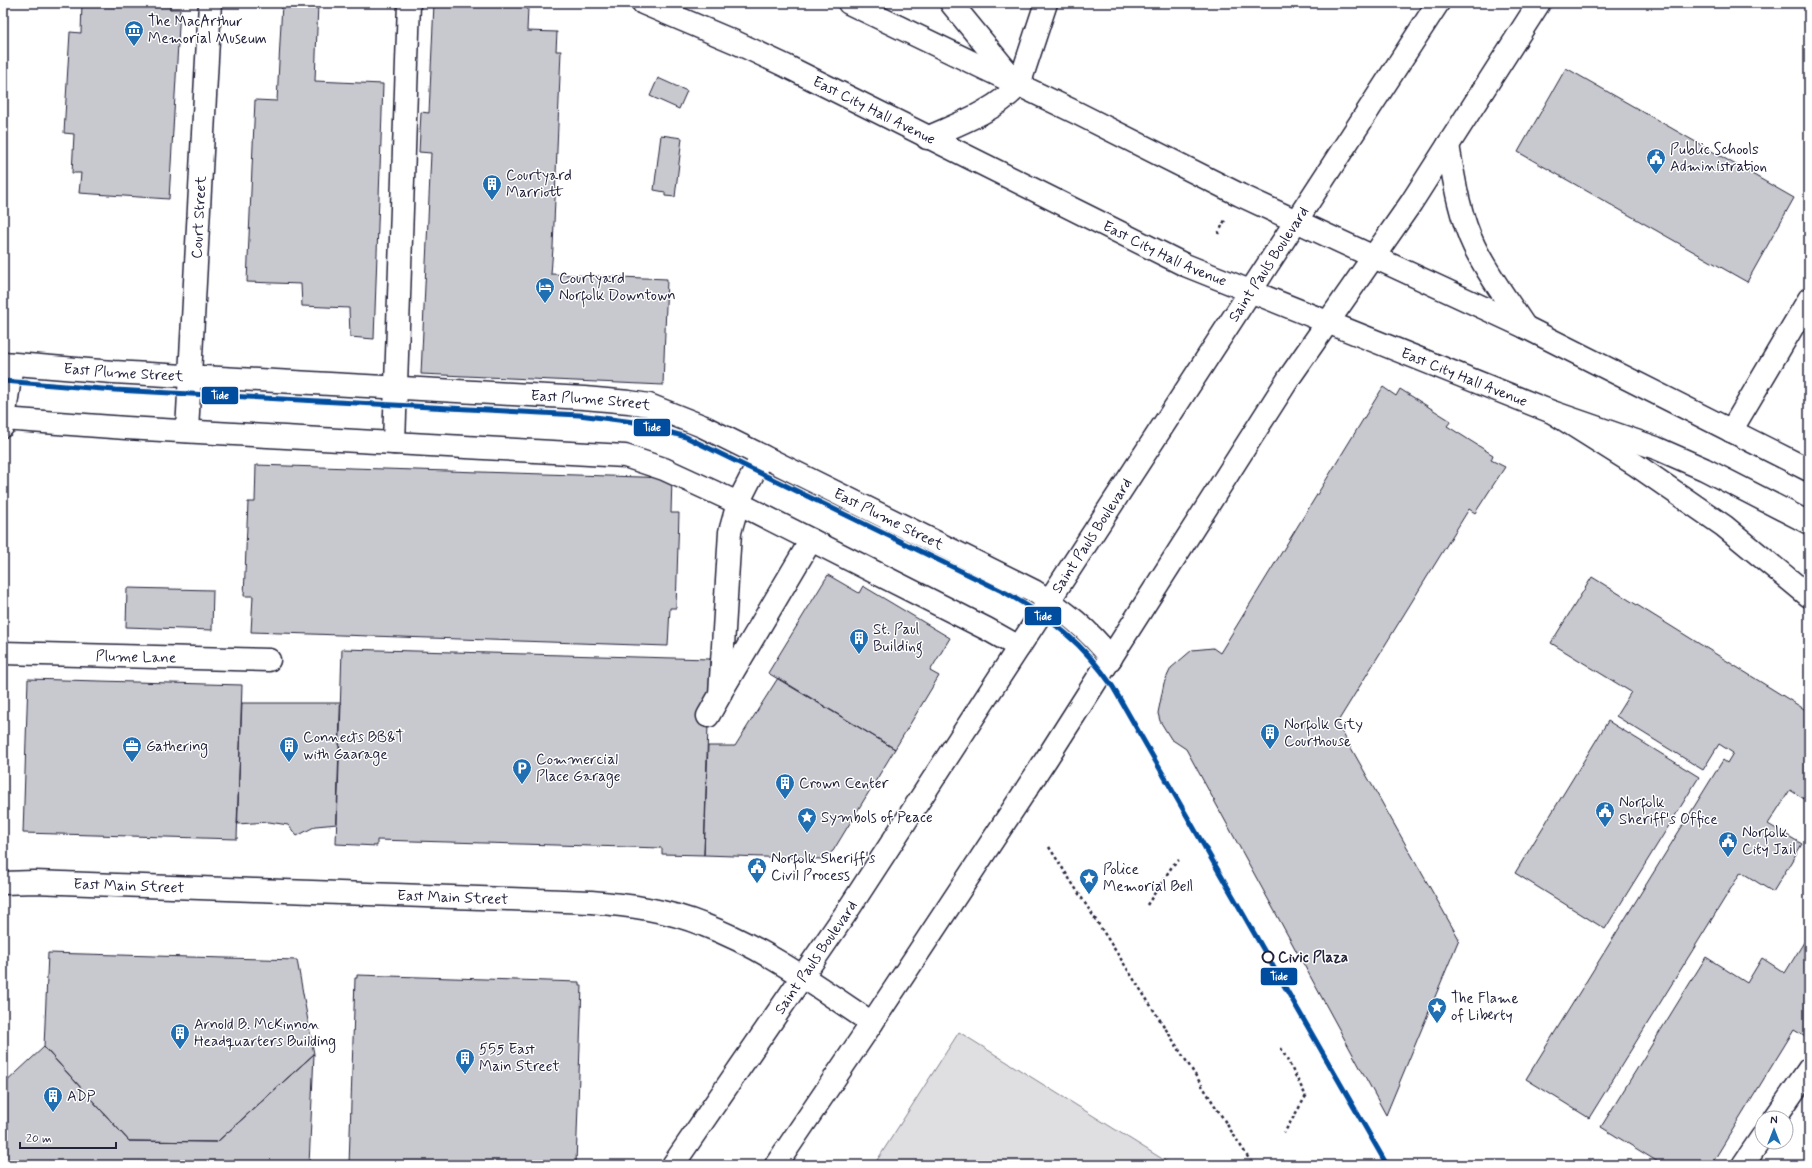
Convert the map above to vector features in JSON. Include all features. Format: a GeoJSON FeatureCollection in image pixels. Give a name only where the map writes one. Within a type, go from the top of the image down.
{"type":"FeatureCollection","features":[{"type":"Feature","properties":{"kind":"main road","name":"Court Street"},"geometry":{"type":"LineString","coordinates":[[187,431],[210,3]]}},
{"type":"Feature","properties":{"kind":"main road"},"geometry":{"type":"LineString","coordinates":[[394,443],[409,3]]}},
{"type":"Feature","properties":{"kind":"main road","name":"East City Hall Avenue"},"geometry":{"type":"LineString","coordinates":[[643,3],[735,42],[1185,265],[1552,412],[1663,451],[1736,484],[1809,523]]}},
{"type":"Feature","properties":{"kind":"main road"},"geometry":{"type":"LineString","coordinates":[[850,3],[1240,195],[1525,327],[1809,470]]}},
{"type":"Feature","properties":{"kind":"main road"},"geometry":{"type":"LineString","coordinates":[[952,3],[1019,86]]}},
{"type":"Feature","properties":{"kind":"main road"},"geometry":{"type":"LineString","coordinates":[[928,138],[1000,104],[1019,86],[1046,3]]}},
{"type":"Feature","properties":{"kind":"main road","name":"Saint Pauls Boulevard"},"geometry":{"type":"LineString","coordinates":[[673,1165],[802,976],[1019,647],[1438,3]]}},
{"type":"Feature","properties":{"kind":"main road"},"geometry":{"type":"LineString","coordinates":[[776,1165],[872,1023],[1111,658],[1285,384],[1411,203],[1539,3]]}},
{"type":"Feature","properties":{"kind":"main road"},"geometry":{"type":"LineString","coordinates":[[1448,145],[1456,188],[1473,245],[1525,327]]}},
{"type":"Feature","properties":{"kind":"main road"},"geometry":{"type":"LineString","coordinates":[[1731,431],[1809,299]]}},
{"type":"Feature","properties":{"kind":"main road","name":"East Plume Street"},"geometry":{"type":"LineString","coordinates":[[8,363],[113,372],[592,398],[649,405],[684,418],[1034,591],[1083,627],[1111,658]]}},
{"type":"Feature","properties":{"kind":"main road"},"geometry":{"type":"LineString","coordinates":[[8,363],[3,421],[625,456],[664,469],[738,503],[987,628],[1019,647]]}},
{"type":"Feature","properties":{"kind":"main road"},"geometry":{"type":"LineString","coordinates":[[1552,412],[1636,465],[1718,522],[1768,560],[1809,596]]}},
{"type":"Feature","properties":{"kind":"main road"},"geometry":{"type":"LineString","coordinates":[[720,696],[729,540],[738,503],[762,456]]}},
{"type":"Feature","properties":{"kind":"main road"},"geometry":{"type":"LineString","coordinates":[[708,716],[811,540]]}},
{"type":"Feature","properties":{"kind":"main road","name":"Plume Lane"},"geometry":{"type":"LineString","coordinates":[[3,653],[269,660]]}},
{"type":"Feature","properties":{"kind":"main road","name":"East Main Street"},"geometry":{"type":"LineString","coordinates":[[3,883],[34,882],[559,901],[634,906],[690,920],[726,934],[802,976],[872,1023]]}},
{"type":"Feature","properties":{"kind":"main road"},"geometry":{"type":"LineString","coordinates":[[1781,1110],[1809,1069]]}},
{"type":"Feature","properties":{"kind":"main road"},"geometry":{"type":"LineString","coordinates":[[1743,1165],[1754,1149]]}},
{"type":"Feature","properties":{"kind":"path"},"geometry":{"type":"LineString","coordinates":[[1218,234],[1229,212]]}},
{"type":"Feature","properties":{"kind":"path"},"geometry":{"type":"LineString","coordinates":[[1049,847],[1253,1165]]}},
{"type":"Feature","properties":{"kind":"path"},"geometry":{"type":"LineString","coordinates":[[1147,905],[1173,865],[1179,860]]}},
{"type":"Feature","properties":{"kind":"path"},"geometry":{"type":"LineString","coordinates":[[1281,1048],[1306,1096],[1284,1133]]}},
{"type":"Feature","properties":{"kind":"shaded area"},"geometry":{"type":"Polygon","coordinates":[[[959,1032],[1172,1165],[874,1165],[959,1032]]]}},
{"type":"Feature","properties":{"kind":"building"},"geometry":{"type":"Polygon","coordinates":[[[82,3],[170,3],[170,9],[180,9],[169,199],[79,193],[81,173],[72,173],[74,134],[64,133],[70,32],[81,33],[82,3]]]}},
{"type":"Feature","properties":{"kind":"building"},"geometry":{"type":"Polygon","coordinates":[[[282,3],[318,3],[315,81],[383,84],[374,339],[350,337],[349,308],[302,306],[301,284],[247,282],[255,100],[277,101],[282,3]]]}},
{"type":"Feature","properties":{"kind":"building","name":"Courtyard Marriott"},"geometry":{"type":"Polygon","coordinates":[[[434,3],[528,7],[527,31],[557,32],[556,51],[561,51],[551,274],[667,279],[663,385],[421,374],[431,153],[419,152],[421,112],[429,113],[434,3]]]}},
{"type":"Feature","properties":{"kind":"building","name":"Public Schools Administration"},"geometry":{"type":"Polygon","coordinates":[[[1566,68],[1794,198],[1747,282],[1518,152],[1566,68]]]}},
{"type":"Feature","properties":{"kind":"building"},"geometry":{"type":"Polygon","coordinates":[[[658,78],[687,91],[679,109],[650,96],[658,78]]]}},
{"type":"Feature","properties":{"kind":"building"},"geometry":{"type":"Polygon","coordinates":[[[661,135],[682,138],[675,197],[665,196],[665,192],[654,190],[661,135]]]}},
{"type":"Feature","properties":{"kind":"building","name":"Norfolk City Courthouse"},"geometry":{"type":"Polygon","coordinates":[[[1383,387],[1396,396],[1400,389],[1451,421],[1447,426],[1493,455],[1491,460],[1505,467],[1475,513],[1469,509],[1337,723],[1459,939],[1386,1115],[1186,749],[1171,739],[1160,721],[1158,713],[1164,683],[1171,668],[1192,650],[1213,648],[1220,653],[1383,387]]]}},
{"type":"Feature","properties":{"kind":"building"},"geometry":{"type":"Polygon","coordinates":[[[256,465],[672,478],[671,513],[679,513],[676,608],[670,608],[668,646],[251,632],[253,596],[244,596],[248,502],[255,502],[256,465]]]}},
{"type":"Feature","properties":{"kind":"building","name":"St. Paul Building"},"geometry":{"type":"Polygon","coordinates":[[[828,575],[859,593],[863,586],[950,638],[930,671],[939,676],[895,749],[768,673],[828,575]]]}},
{"type":"Feature","properties":{"kind":"building","name":"Norfolk City Jail"},"geometry":{"type":"Polygon","coordinates":[[[1592,577],[1809,712],[1809,802],[1790,790],[1768,824],[1802,844],[1773,892],[1741,872],[1589,1118],[1526,1079],[1723,760],[1727,763],[1733,753],[1719,744],[1703,770],[1616,716],[1631,692],[1551,643],[1592,577]]]}},
{"type":"Feature","properties":{"kind":"building"},"geometry":{"type":"Polygon","coordinates":[[[127,588],[213,590],[212,630],[126,627],[127,588]]]}},
{"type":"Feature","properties":{"kind":"building","name":"Commercial Place Garage"},"geometry":{"type":"Polygon","coordinates":[[[342,649],[710,659],[704,855],[662,854],[662,848],[377,840],[377,846],[336,844],[342,649]]]}},
{"type":"Feature","properties":{"kind":"building","name":"Crown Center"},"geometry":{"type":"Polygon","coordinates":[[[778,678],[895,749],[833,851],[822,859],[704,855],[708,746],[735,746],[778,678]]]}},
{"type":"Feature","properties":{"kind":"building","name":"Gathering"},"geometry":{"type":"Polygon","coordinates":[[[28,679],[242,685],[237,839],[23,833],[28,679]]]}},
{"type":"Feature","properties":{"kind":"building","name":"Connects BB&T with Gaarage"},"geometry":{"type":"Polygon","coordinates":[[[242,703],[341,703],[337,824],[316,826],[297,836],[288,825],[269,822],[237,824],[242,703]]]}},
{"type":"Feature","properties":{"kind":"building","name":"Norfolk Sheriff's Office"},"geometry":{"type":"Polygon","coordinates":[[[1608,721],[1699,777],[1605,929],[1515,873],[1608,721]]]}},
{"type":"Feature","properties":{"kind":"building"},"geometry":{"type":"Polygon","coordinates":[[[1809,934],[1809,1034],[1807,1038],[1794,1030],[1711,1165],[1663,1165],[1601,1127],[1706,957],[1747,983],[1762,958],[1785,973],[1809,934]]]}},
{"type":"Feature","properties":{"kind":"building","name":"Arnold B. McKinnon Headquarters Building"},"geometry":{"type":"Polygon","coordinates":[[[48,953],[297,960],[314,1054],[217,1142],[129,1141],[44,1047],[48,953]]]}},
{"type":"Feature","properties":{"kind":"building","name":"555 East Main Street"},"geometry":{"type":"Polygon","coordinates":[[[357,975],[579,982],[579,985],[582,985],[576,1165],[349,1165],[355,978],[357,978],[357,975]]]}},
{"type":"Feature","properties":{"kind":"building","name":"ADP"},"geometry":{"type":"Polygon","coordinates":[[[44,1047],[129,1141],[217,1142],[314,1054],[309,1165],[3,1165],[3,1085],[44,1047]]]}},
{"type":"Feature","properties":{"kind":"transit line","name":"Tide"},"geometry":{"type":"LineString","coordinates":[[3,381],[115,390],[579,415],[634,422],[686,437],[1006,593],[1066,633],[1090,657],[1113,687],[1387,1165]]}},
{"type":"Feature","properties":{"kind":"place","name":"The MacArthur Memorial Museum"},"geometry":{"type":"Point","coordinates":[134,47]}},
{"type":"Feature","properties":{"kind":"place","name":"Public Schools Administration"},"geometry":{"type":"Point","coordinates":[1656,175]}},
{"type":"Feature","properties":{"kind":"place","name":"Courtyard Marriott"},"geometry":{"type":"Point","coordinates":[492,201]}},
{"type":"Feature","properties":{"kind":"place","name":"Courtyard Norfolk Downtown"},"geometry":{"type":"Point","coordinates":[545,304]}},
{"type":"Feature","properties":{"kind":"place","name":"St. Paul Building"},"geometry":{"type":"Point","coordinates":[859,655]}},
{"type":"Feature","properties":{"kind":"place","name":"Norfolk City Courthouse"},"geometry":{"type":"Point","coordinates":[1270,750]}},
{"type":"Feature","properties":{"kind":"place","name":"Gathering"},"geometry":{"type":"Point","coordinates":[132,763]}},
{"type":"Feature","properties":{"kind":"place","name":"Connects BB&T with Gaarage"},"geometry":{"type":"Point","coordinates":[289,763]}},
{"type":"Feature","properties":{"kind":"place","name":"Commercial Place Garage"},"geometry":{"type":"Point","coordinates":[522,785]}},
{"type":"Feature","properties":{"kind":"place","name":"Crown Center"},"geometry":{"type":"Point","coordinates":[785,800]}},
{"type":"Feature","properties":{"kind":"place","name":"Norfolk Sheriff's Office"},"geometry":{"type":"Point","coordinates":[1605,828]}},
{"type":"Feature","properties":{"kind":"place","name":"Symbols of Peace"},"geometry":{"type":"Point","coordinates":[807,834]}},
{"type":"Feature","properties":{"kind":"place","name":"Norfolk City Jail"},"geometry":{"type":"Point","coordinates":[1728,858]}},
{"type":"Feature","properties":{"kind":"place","name":"Norfolk Sheriff's Civil Process"},"geometry":{"type":"Point","coordinates":[757,884]}},
{"type":"Feature","properties":{"kind":"place","name":"Police Memorial Bell"},"geometry":{"type":"Point","coordinates":[1089,895]}},
{"type":"Feature","properties":{"kind":"place","name":"Civic Plaza"},"geometry":{"type":"Point","coordinates":[1268,957]}},
{"type":"Feature","properties":{"kind":"place","name":"The Flame of Liberty"},"geometry":{"type":"Point","coordinates":[1437,1024]}},
{"type":"Feature","properties":{"kind":"place","name":"Arnold B. McKinnon Headquarters Building"},"geometry":{"type":"Point","coordinates":[180,1050]}},
{"type":"Feature","properties":{"kind":"place","name":"555 East Main Street"},"geometry":{"type":"Point","coordinates":[465,1075]}},
{"type":"Feature","properties":{"kind":"place","name":"ADP"},"geometry":{"type":"Point","coordinates":[53,1113]}}]}
